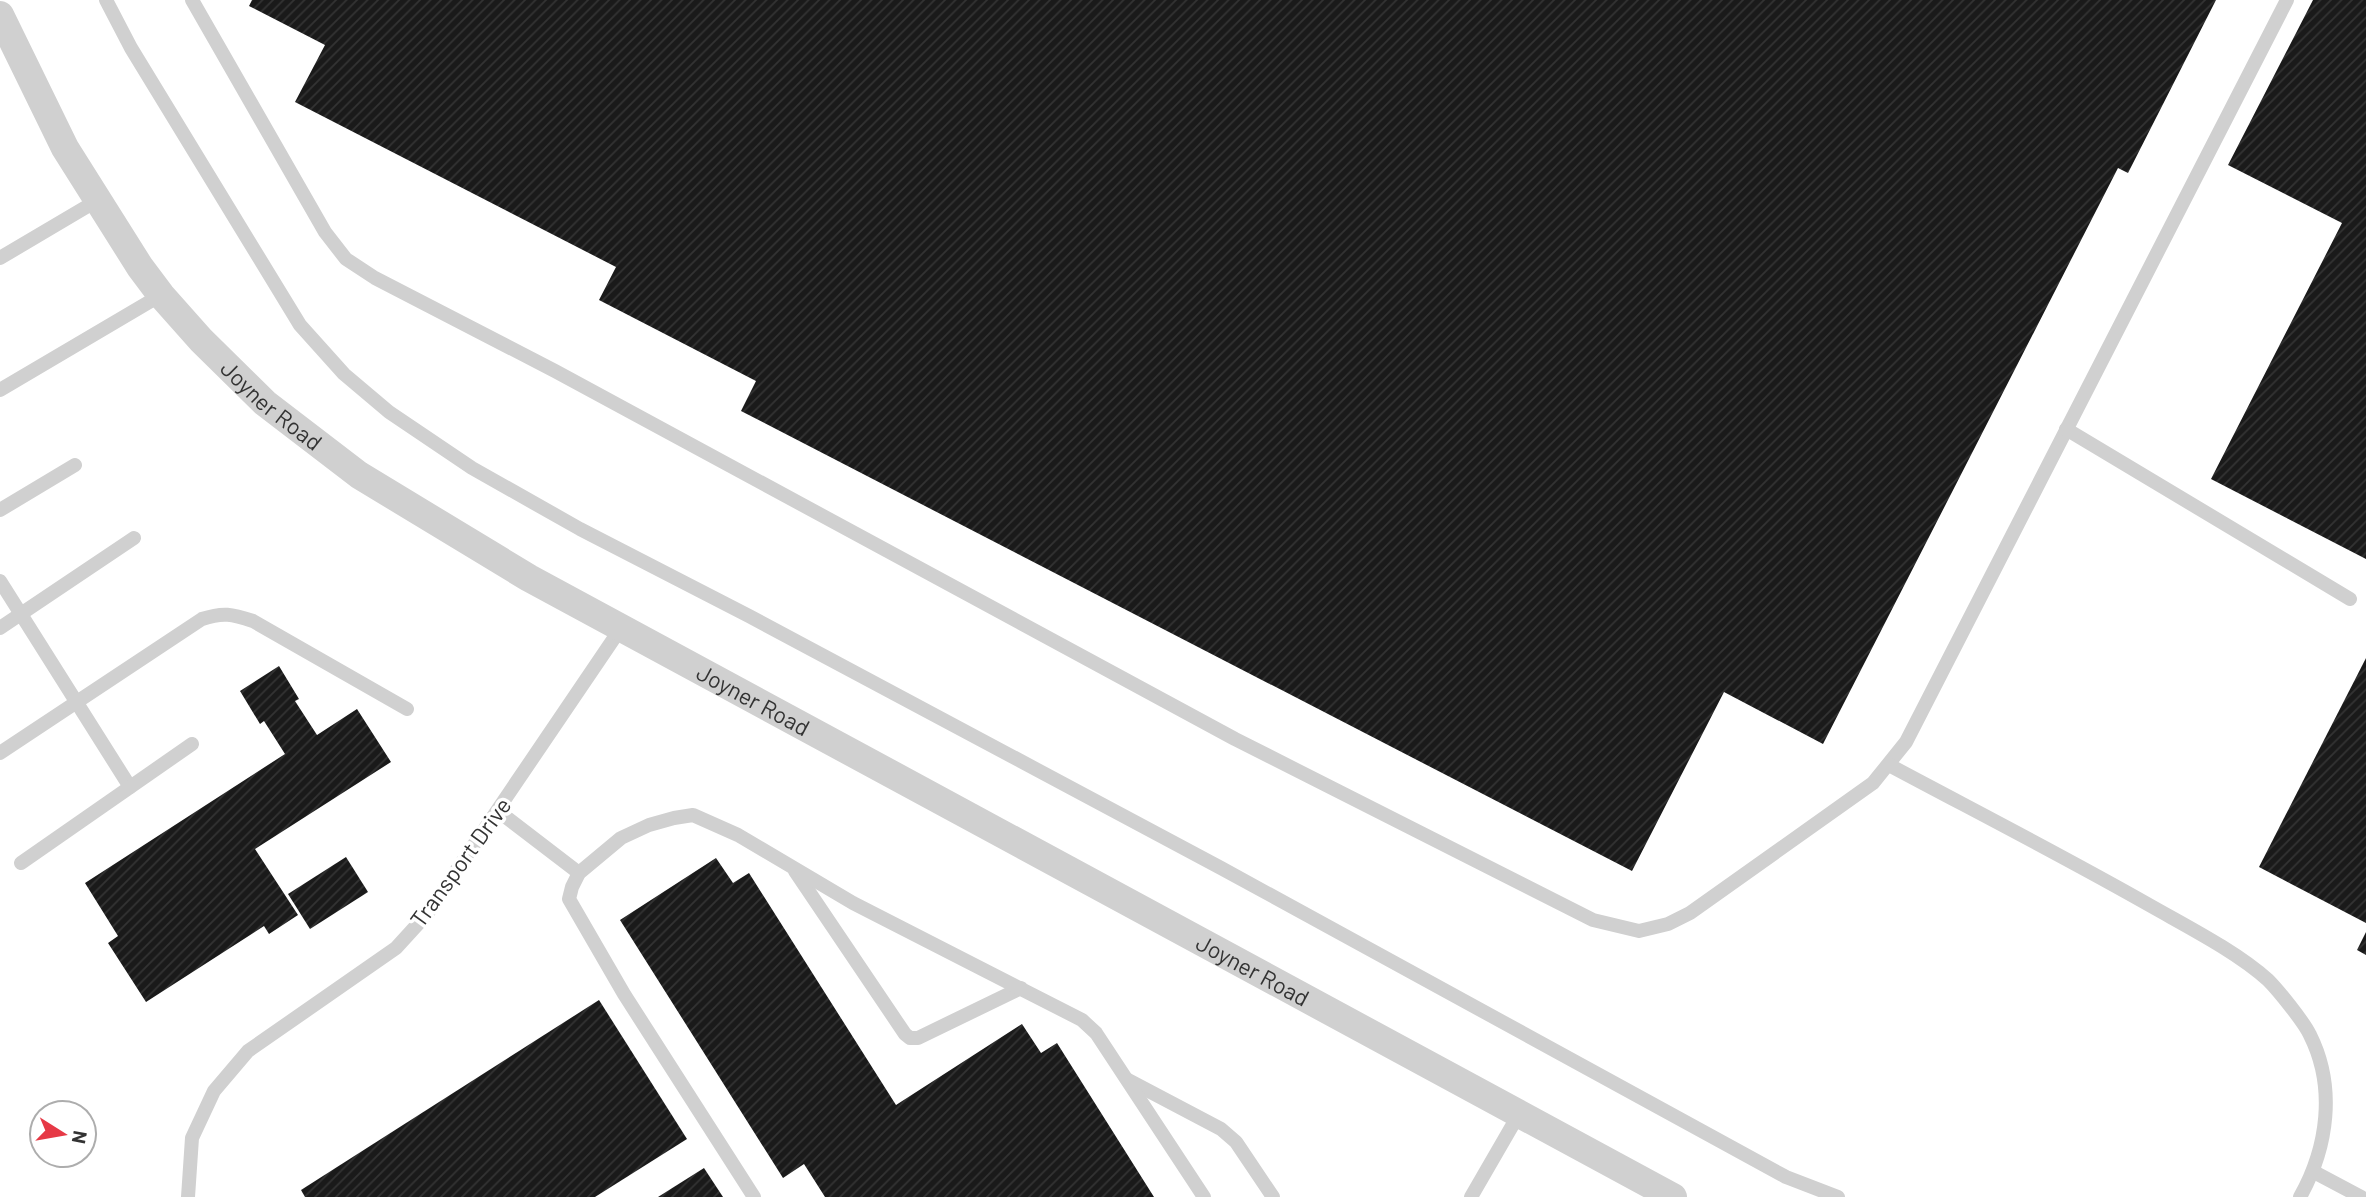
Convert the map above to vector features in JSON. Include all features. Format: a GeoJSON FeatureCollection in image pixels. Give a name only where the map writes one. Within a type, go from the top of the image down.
{"type":"FeatureCollection","features":[{"type":"Feature","properties":{"kind":"street","name":"Joyner Road"},"geometry":{"type":"LineString","coordinates":[[0,15],[65,148],[140,267],[161,295],[201,340],[265,403],[359,475],[529,578],[1673,1197]]}},
{"type":"Feature","properties":{"kind":"lane"},"geometry":{"type":"LineString","coordinates":[[106,0],[131,48],[300,325],[344,374],[389,412],[472,468],[580,529],[749,616],[1221,868],[1786,1177],[1838,1197]]}},
{"type":"Feature","properties":{"kind":"lane"},"geometry":{"type":"LineString","coordinates":[[192,0],[325,232],[346,259],[375,278],[555,371],[1235,739],[1593,920],[1639,931],[1668,924],[1690,913],[1873,783],[1906,742],[2287,0]]}},
{"type":"Feature","properties":{"kind":"lane"},"geometry":{"type":"LineString","coordinates":[[0,258],[98,200]]}},
{"type":"Feature","properties":{"kind":"lane"},"geometry":{"type":"LineString","coordinates":[[0,390],[161,295]]}},
{"type":"Feature","properties":{"kind":"lane"},"geometry":{"type":"LineString","coordinates":[[2066,429],[2350,599]]}},
{"type":"Feature","properties":{"kind":"lane"},"geometry":{"type":"LineString","coordinates":[[0,510],[75,464]]}},
{"type":"Feature","properties":{"kind":"lane"},"geometry":{"type":"LineString","coordinates":[[0,628],[134,538]]}},
{"type":"Feature","properties":{"kind":"lane"},"geometry":{"type":"LineString","coordinates":[[0,581],[131,787]]}},
{"type":"Feature","properties":{"kind":"lane"},"geometry":{"type":"LineString","coordinates":[[0,753],[202,619],[219,613],[253,621],[407,709]]}},
{"type":"Feature","properties":{"kind":"lane","name":"Transport Drive"},"geometry":{"type":"LineString","coordinates":[[188,1197],[192,1138],[214,1091],[248,1051],[396,948],[427,914],[621,628]]}},
{"type":"Feature","properties":{"kind":"lane"},"geometry":{"type":"LineString","coordinates":[[22,863],[192,744]]}},
{"type":"Feature","properties":{"kind":"lane"},"geometry":{"type":"LineString","coordinates":[[1889,765],[2106,880],[2217,944],[2268,980],[2309,1032],[2322,1063],[2327,1096],[2322,1141],[2314,1172],[2300,1197]]}},
{"type":"Feature","properties":{"kind":"lane"},"geometry":{"type":"LineString","coordinates":[[498,811],[579,873]]}},
{"type":"Feature","properties":{"kind":"lane"},"geometry":{"type":"LineString","coordinates":[[754,1197],[624,994],[569,899],[579,873],[621,838],[649,825],[674,818],[693,816],[738,835],[933,945],[1056,1006],[1089,1027],[1096,1033],[1204,1197]]}},
{"type":"Feature","properties":{"kind":"lane"},"geometry":{"type":"LineString","coordinates":[[792,867],[910,1038],[918,1038],[1021,988]]}},
{"type":"Feature","properties":{"kind":"lane"},"geometry":{"type":"LineString","coordinates":[[1127,1079],[1221,1129],[1236,1142],[1273,1197]]}},
{"type":"Feature","properties":{"kind":"lane"},"geometry":{"type":"LineString","coordinates":[[1471,1197],[1519,1114]]}},
{"type":"Feature","properties":{"kind":"lane"},"geometry":{"type":"LineString","coordinates":[[2314,1172],[2361,1197]]}},
{"type":"Feature","properties":{"kind":"building"},"geometry":{"type":"Polygon","coordinates":[[[252,0],[2216,0],[2128,173],[2118,168],[1823,744],[1724,692],[1632,871],[741,411],[756,381],[599,300],[616,267],[295,102],[325,45],[249,6],[252,0]]]}},
{"type":"Feature","properties":{"kind":"building"},"geometry":{"type":"Polygon","coordinates":[[[2313,0],[2366,0],[2366,559],[2211,479],[2342,223],[2228,165],[2313,0]]]}},
{"type":"Feature","properties":{"kind":"building"},"geometry":{"type":"Polygon","coordinates":[[[2366,658],[2366,923],[2259,867],[2366,658]]]}},
{"type":"Feature","properties":{"kind":"building"},"geometry":{"type":"Polygon","coordinates":[[[279,666],[299,699],[295,701],[317,735],[357,709],[391,762],[255,849],[298,915],[269,934],[264,926],[146,1002],[108,943],[118,936],[85,883],[285,754],[264,721],[260,724],[240,691],[279,666]]]}},
{"type":"Feature","properties":{"kind":"building"},"geometry":{"type":"Polygon","coordinates":[[[346,857],[368,892],[310,929],[288,894],[346,857]]]}},
{"type":"Feature","properties":{"kind":"building"},"geometry":{"type":"Polygon","coordinates":[[[716,858],[733,883],[749,873],[896,1105],[1022,1024],[1041,1053],[1057,1043],[1154,1197],[825,1197],[804,1164],[783,1178],[620,920],[716,858]]]}},
{"type":"Feature","properties":{"kind":"building"},"geometry":{"type":"Polygon","coordinates":[[[2366,932],[2366,955],[2357,950],[2366,932]]]}},
{"type":"Feature","properties":{"kind":"building"},"geometry":{"type":"Polygon","coordinates":[[[599,1000],[687,1139],[595,1197],[305,1197],[301,1190],[599,1000]]]}},
{"type":"Feature","properties":{"kind":"building"},"geometry":{"type":"Polygon","coordinates":[[[704,1168],[723,1197],[658,1197],[704,1168]]]}}]}
